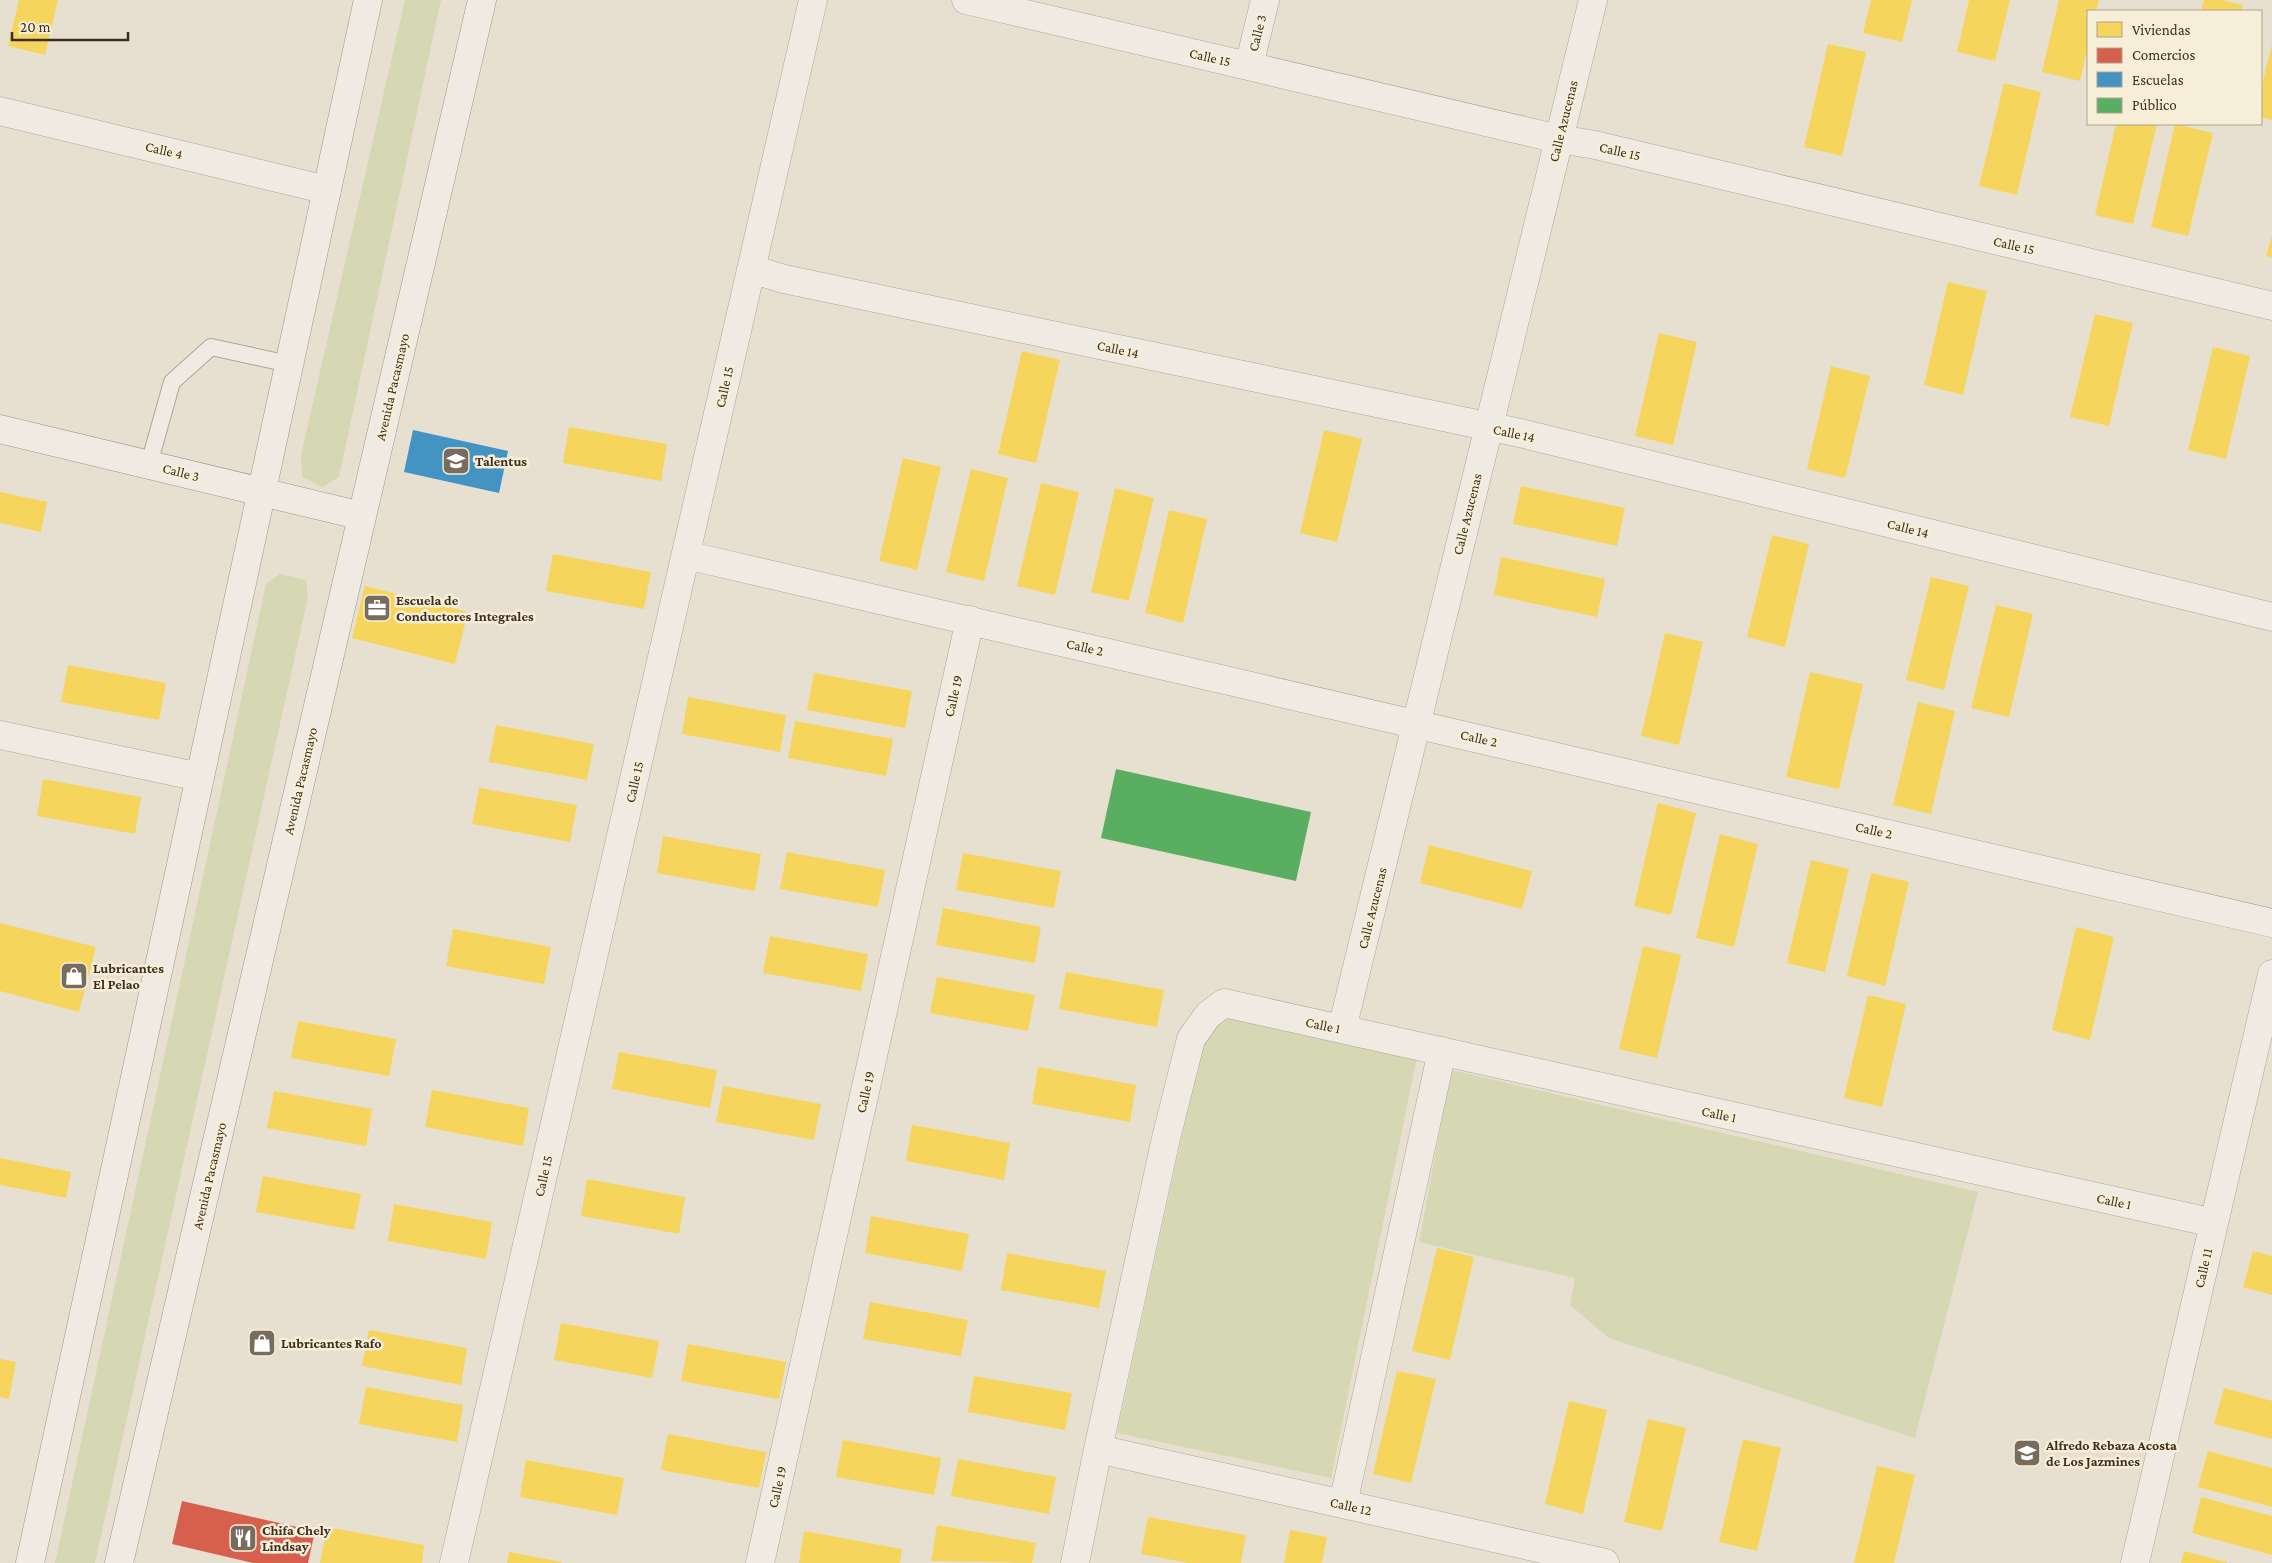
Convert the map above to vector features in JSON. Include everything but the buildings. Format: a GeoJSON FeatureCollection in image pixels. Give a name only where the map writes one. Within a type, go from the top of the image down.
{"type":"FeatureCollection","features":[{"type":"Feature","properties":{"kind":"street"},"geometry":{"type":"LineString","coordinates":[[30,1563],[368,0]]}},
{"type":"Feature","properties":{"kind":"street","name":"Avenida Pacasmayo"},"geometry":{"type":"LineString","coordinates":[[126,1558],[362,516],[482,0]]}},
{"type":"Feature","properties":{"kind":"street","name":"Calle 15"},"geometry":{"type":"LineString","coordinates":[[454,1563],[813,0]]}},
{"type":"Feature","properties":{"kind":"street","name":"Calle 15"},"geometry":{"type":"LineString","coordinates":[[966,0],[1559,140],[1595,145],[2272,306]]}},
{"type":"Feature","properties":{"kind":"street","name":"Calle 3"},"geometry":{"type":"LineString","coordinates":[[1248,66],[1265,0]]}},
{"type":"Feature","properties":{"kind":"street","name":"Calle Azucenas"},"geometry":{"type":"LineString","coordinates":[[1342,1029],[1593,0]]}},
{"type":"Feature","properties":{"kind":"street","name":"Calle 4"},"geometry":{"type":"LineString","coordinates":[[0,111],[327,190]]}},
{"type":"Feature","properties":{"kind":"street","name":"Calle 14"},"geometry":{"type":"LineString","coordinates":[[751,269],[784,279],[1489,427],[2272,617]]}},
{"type":"Feature","properties":{"kind":"street","name":"Calle 3"},"geometry":{"type":"LineString","coordinates":[[0,429],[362,516]]}},
{"type":"Feature","properties":{"kind":"street","name":"Calle 2"},"geometry":{"type":"LineString","coordinates":[[686,555],[2272,922]]}},
{"type":"Feature","properties":{"kind":"street","name":"Calle 19"},"geometry":{"type":"LineString","coordinates":[[760,1563],[970,620]]}},
{"type":"Feature","properties":{"kind":"street"},"geometry":{"type":"LineString","coordinates":[[0,735],[200,777]]}},
{"type":"Feature","properties":{"kind":"street","name":"Calle 11"},"geometry":{"type":"LineString","coordinates":[[2135,1563],[2272,974]]}},
{"type":"Feature","properties":{"kind":"street","name":"Calle 1"},"geometry":{"type":"LineString","coordinates":[[1098,1449],[1164,1148],[1191,1039],[1208,1015],[1224,1003],[2214,1223]]}},
{"type":"Feature","properties":{"kind":"street"},"geometry":{"type":"LineString","coordinates":[[1343,1504],[1442,1051]]}},
{"type":"Feature","properties":{"kind":"street"},"geometry":{"type":"LineString","coordinates":[[1075,1563],[1098,1449]]}},
{"type":"Feature","properties":{"kind":"street","name":"Calle 12"},"geometry":{"type":"LineString","coordinates":[[1098,1449],[1605,1563]]}},
{"type":"Feature","properties":{"kind":"lane"},"geometry":{"type":"LineString","coordinates":[[149,464],[172,382],[210,347],[289,364]]}},
{"type":"Feature","properties":{"kind":"green space"},"geometry":{"type":"Polygon","coordinates":[[[405,0],[441,0],[339,477],[323,487],[302,477],[301,455],[405,0]]]}},
{"type":"Feature","properties":{"kind":"green space"},"geometry":{"type":"Polygon","coordinates":[[[280,574],[306,580],[308,597],[95,1563],[55,1563],[266,584],[280,574]]]}},
{"type":"Feature","properties":{"kind":"green space"},"geometry":{"type":"Polygon","coordinates":[[[1230,1016],[1418,1052],[1331,1478],[1117,1433],[1202,1044],[1216,1026],[1230,1016]]]}},
{"type":"Feature","properties":{"kind":"green space"},"geometry":{"type":"Polygon","coordinates":[[[1451,1070],[1978,1192],[1915,1438],[1609,1338],[1570,1305],[1575,1278],[1419,1242],[1451,1070]]]}},
{"type":"Feature","properties":{"kind":"place","name":"Talentus"},"geometry":{"type":"Point","coordinates":[456,461]}},
{"type":"Feature","properties":{"kind":"place","name":"Escuela de Conductores Integrales"},"geometry":{"type":"Point","coordinates":[377,608]}},
{"type":"Feature","properties":{"kind":"place","name":"Lubricantes El Pelao"},"geometry":{"type":"Point","coordinates":[74,976]}},
{"type":"Feature","properties":{"kind":"place","name":"Lubricantes Rafo"},"geometry":{"type":"Point","coordinates":[262,1343]}},
{"type":"Feature","properties":{"kind":"place","name":"Alfredo Rebaza Acosta de Los Jazmines"},"geometry":{"type":"Point","coordinates":[2027,1453]}},
{"type":"Feature","properties":{"kind":"place","name":"Chifa Chely Lindsay"},"geometry":{"type":"Point","coordinates":[243,1538]}}]}
